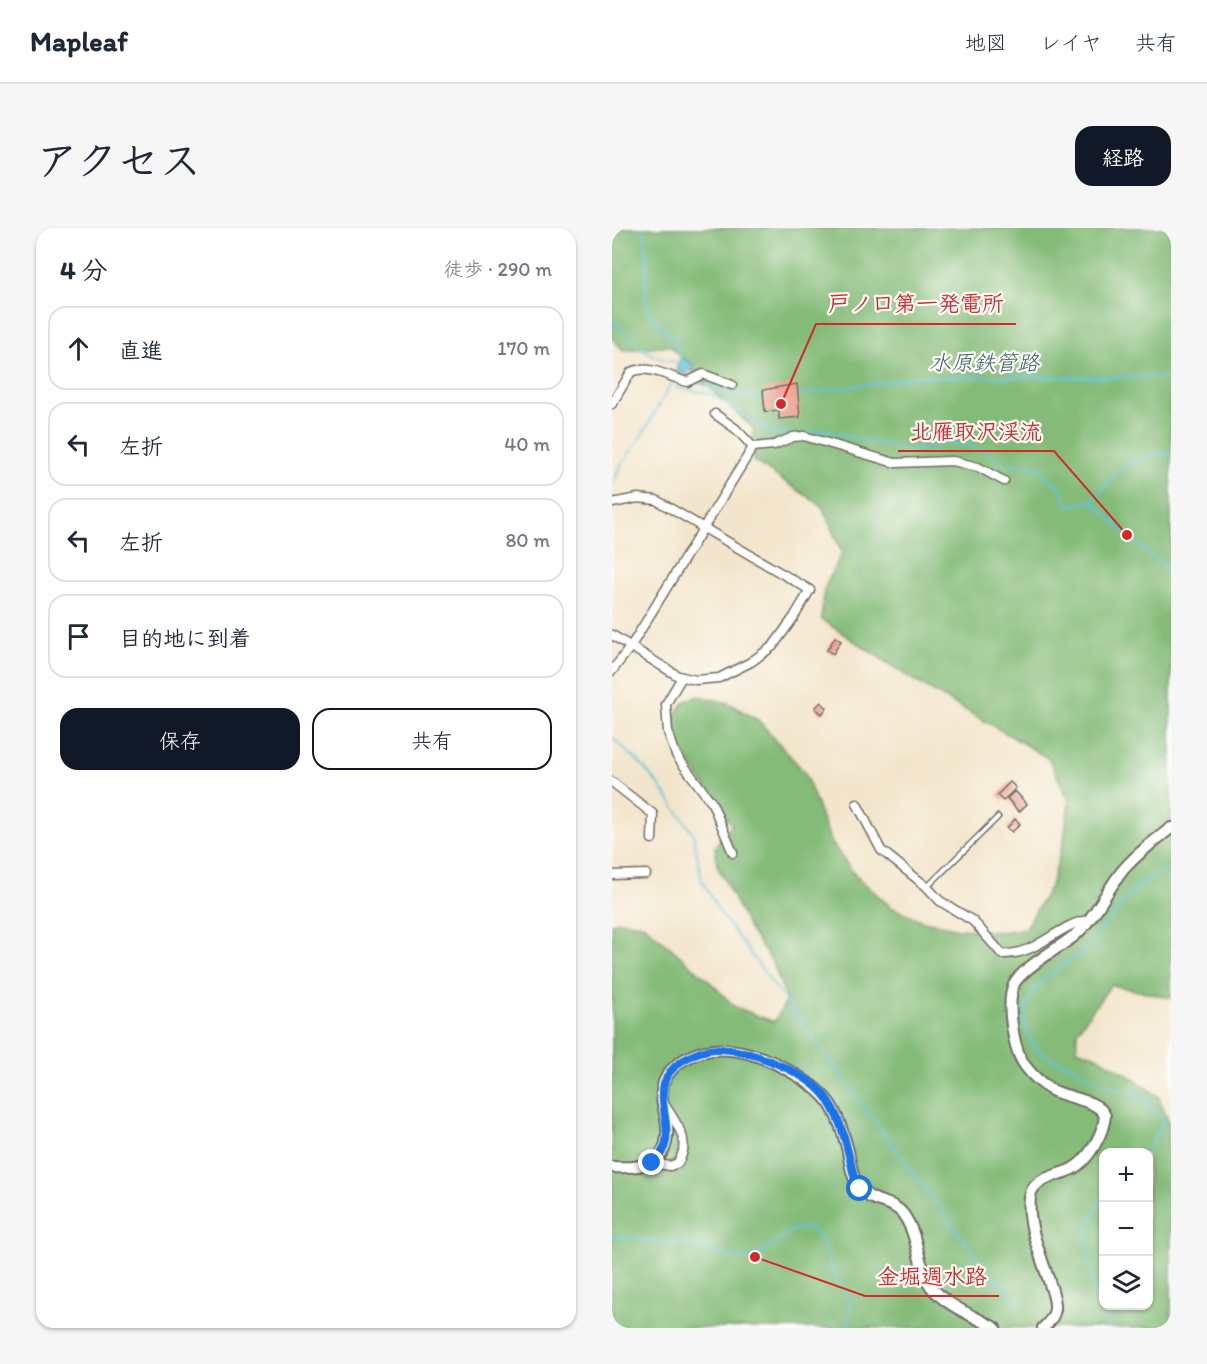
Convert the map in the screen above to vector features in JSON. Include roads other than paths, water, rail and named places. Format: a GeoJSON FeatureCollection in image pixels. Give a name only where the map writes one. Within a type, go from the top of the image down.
{"type":"FeatureCollection","features":[{"type":"Feature","properties":{"kind":"street"},"geometry":{"type":"LineString","coordinates":[[612,404],[634,370],[650,370],[687,382],[703,374],[732,385]]}},
{"type":"Feature","properties":{"kind":"street"},"geometry":{"type":"LineString","coordinates":[[715,414],[736,429],[753,447]]}},
{"type":"Feature","properties":{"kind":"street"},"geometry":{"type":"LineString","coordinates":[[753,447],[774,445],[793,437],[804,436],[896,463],[953,461],[978,467],[1004,481]]}},
{"type":"Feature","properties":{"kind":"street"},"geometry":{"type":"LineString","coordinates":[[612,671],[632,646],[753,447]]}},
{"type":"Feature","properties":{"kind":"street"},"geometry":{"type":"LineString","coordinates":[[612,503],[639,498],[656,500],[810,590],[773,646],[764,654],[719,678],[696,680],[682,677],[612,635]]}},
{"type":"Feature","properties":{"kind":"street"},"geometry":{"type":"LineString","coordinates":[[682,677],[666,704],[668,732],[676,754],[712,803],[733,853]]}},
{"type":"Feature","properties":{"kind":"street"},"geometry":{"type":"LineString","coordinates":[[612,782],[653,814],[652,839]]}},
{"type":"Feature","properties":{"kind":"street"},"geometry":{"type":"LineString","coordinates":[[857,804],[881,850],[927,887],[940,901],[973,921],[1002,954],[1028,949],[1079,921],[1089,920]]}},
{"type":"Feature","properties":{"kind":"street"},"geometry":{"type":"LineString","coordinates":[[1043,1328],[1053,1315],[1055,1307],[1035,1239],[1029,1196],[1037,1183],[1074,1168],[1086,1157],[1103,1127],[1105,1116],[1100,1107],[1050,1089],[1025,1067],[1013,1038],[1014,984],[1021,975],[1075,935],[1089,920],[1135,857],[1171,828]]}},
{"type":"Feature","properties":{"kind":"street"},"geometry":{"type":"LineString","coordinates":[[612,875],[646,874]]}},
{"type":"Feature","properties":{"kind":"street"},"geometry":{"type":"LineString","coordinates":[[652,1163],[657,1159],[667,1135],[662,1099],[664,1082],[676,1065],[700,1051],[719,1049],[762,1058],[810,1083],[828,1100],[834,1110],[855,1180],[860,1189],[877,1202],[896,1208],[910,1226],[926,1278],[935,1291],[954,1305],[995,1328]]}},
{"type":"Feature","properties":{"kind":"street"},"geometry":{"type":"LineString","coordinates":[[612,1167],[636,1167],[652,1163],[670,1166],[678,1163],[683,1155],[685,1144],[662,1099]]}},
{"type":"Feature","properties":{"kind":"lane"},"geometry":{"type":"LineString","coordinates":[[927,887],[998,816]]}},
{"type":"Feature","properties":{"kind":"water"},"geometry":{"type":"Polygon","coordinates":[[[683,358],[694,368],[692,372],[689,370],[687,372],[689,378],[687,379],[684,373],[677,373],[680,359],[683,358]]]}},
{"type":"Feature","properties":{"kind":"waterway"},"geometry":{"type":"LineString","coordinates":[[644,228],[647,260],[646,296],[650,316],[674,339],[682,361]]}},
{"type":"Feature","properties":{"kind":"waterway"},"geometry":{"type":"LineString","coordinates":[[612,320],[636,343],[652,354],[672,362],[683,363]]}},
{"type":"Feature","properties":{"kind":"waterway","name":"水原鉄管路"},"geometry":{"type":"LineString","coordinates":[[798,395],[915,377],[1171,377]]}},
{"type":"Feature","properties":{"kind":"waterway"},"geometry":{"type":"LineString","coordinates":[[612,485],[622,464],[641,437],[673,380]]}},
{"type":"Feature","properties":{"kind":"waterway"},"geometry":{"type":"LineString","coordinates":[[677,381],[676,387],[710,394],[764,426],[770,434],[791,433]]}},
{"type":"Feature","properties":{"kind":"waterway"},"geometry":{"type":"LineString","coordinates":[[693,381],[732,395],[764,397]]}},
{"type":"Feature","properties":{"kind":"waterway"},"geometry":{"type":"LineString","coordinates":[[806,433],[822,430],[907,450],[929,448],[942,443],[976,447],[1007,465],[1032,464],[1041,470],[1050,481],[1060,486],[1068,506],[1092,501],[1116,473],[1136,461],[1152,455],[1171,453]]}},
{"type":"Feature","properties":{"kind":"waterway"},"geometry":{"type":"LineString","coordinates":[[1092,501],[1127,535],[1171,572]]}},
{"type":"Feature","properties":{"kind":"waterway"},"geometry":{"type":"LineString","coordinates":[[612,738],[636,759],[658,784],[693,833],[702,881],[720,913],[985,1269],[1021,1304]]}},
{"type":"Feature","properties":{"kind":"waterway"},"geometry":{"type":"LineString","coordinates":[[1148,1148],[1165,1119],[1134,1093],[1104,1084],[1041,1052],[1028,1036],[1025,1017],[1026,1007],[1036,988],[1052,973],[1082,952],[1141,884],[1171,868]]}},
{"type":"Feature","properties":{"kind":"waterway"},"geometry":{"type":"LineString","coordinates":[[1099,1202],[1086,1228],[1092,1280],[1102,1314],[1110,1328]]}},
{"type":"Feature","properties":{"kind":"waterway"},"geometry":{"type":"LineString","coordinates":[[612,1237],[687,1244],[726,1256],[745,1258],[764,1252],[791,1231],[810,1228],[825,1245],[831,1270],[850,1298],[847,1328]]}},
{"type":"Feature","properties":{"kind":"place","name":"戸ノ口第一発電所"},"geometry":{"type":"Point","coordinates":[781,404]}},
{"type":"Feature","properties":{"kind":"place","name":"北雁取沢渓流"},"geometry":{"type":"Point","coordinates":[1127,535]}},
{"type":"Feature","properties":{"kind":"place","name":"金堀週水路"},"geometry":{"type":"Point","coordinates":[755,1257]}}]}
